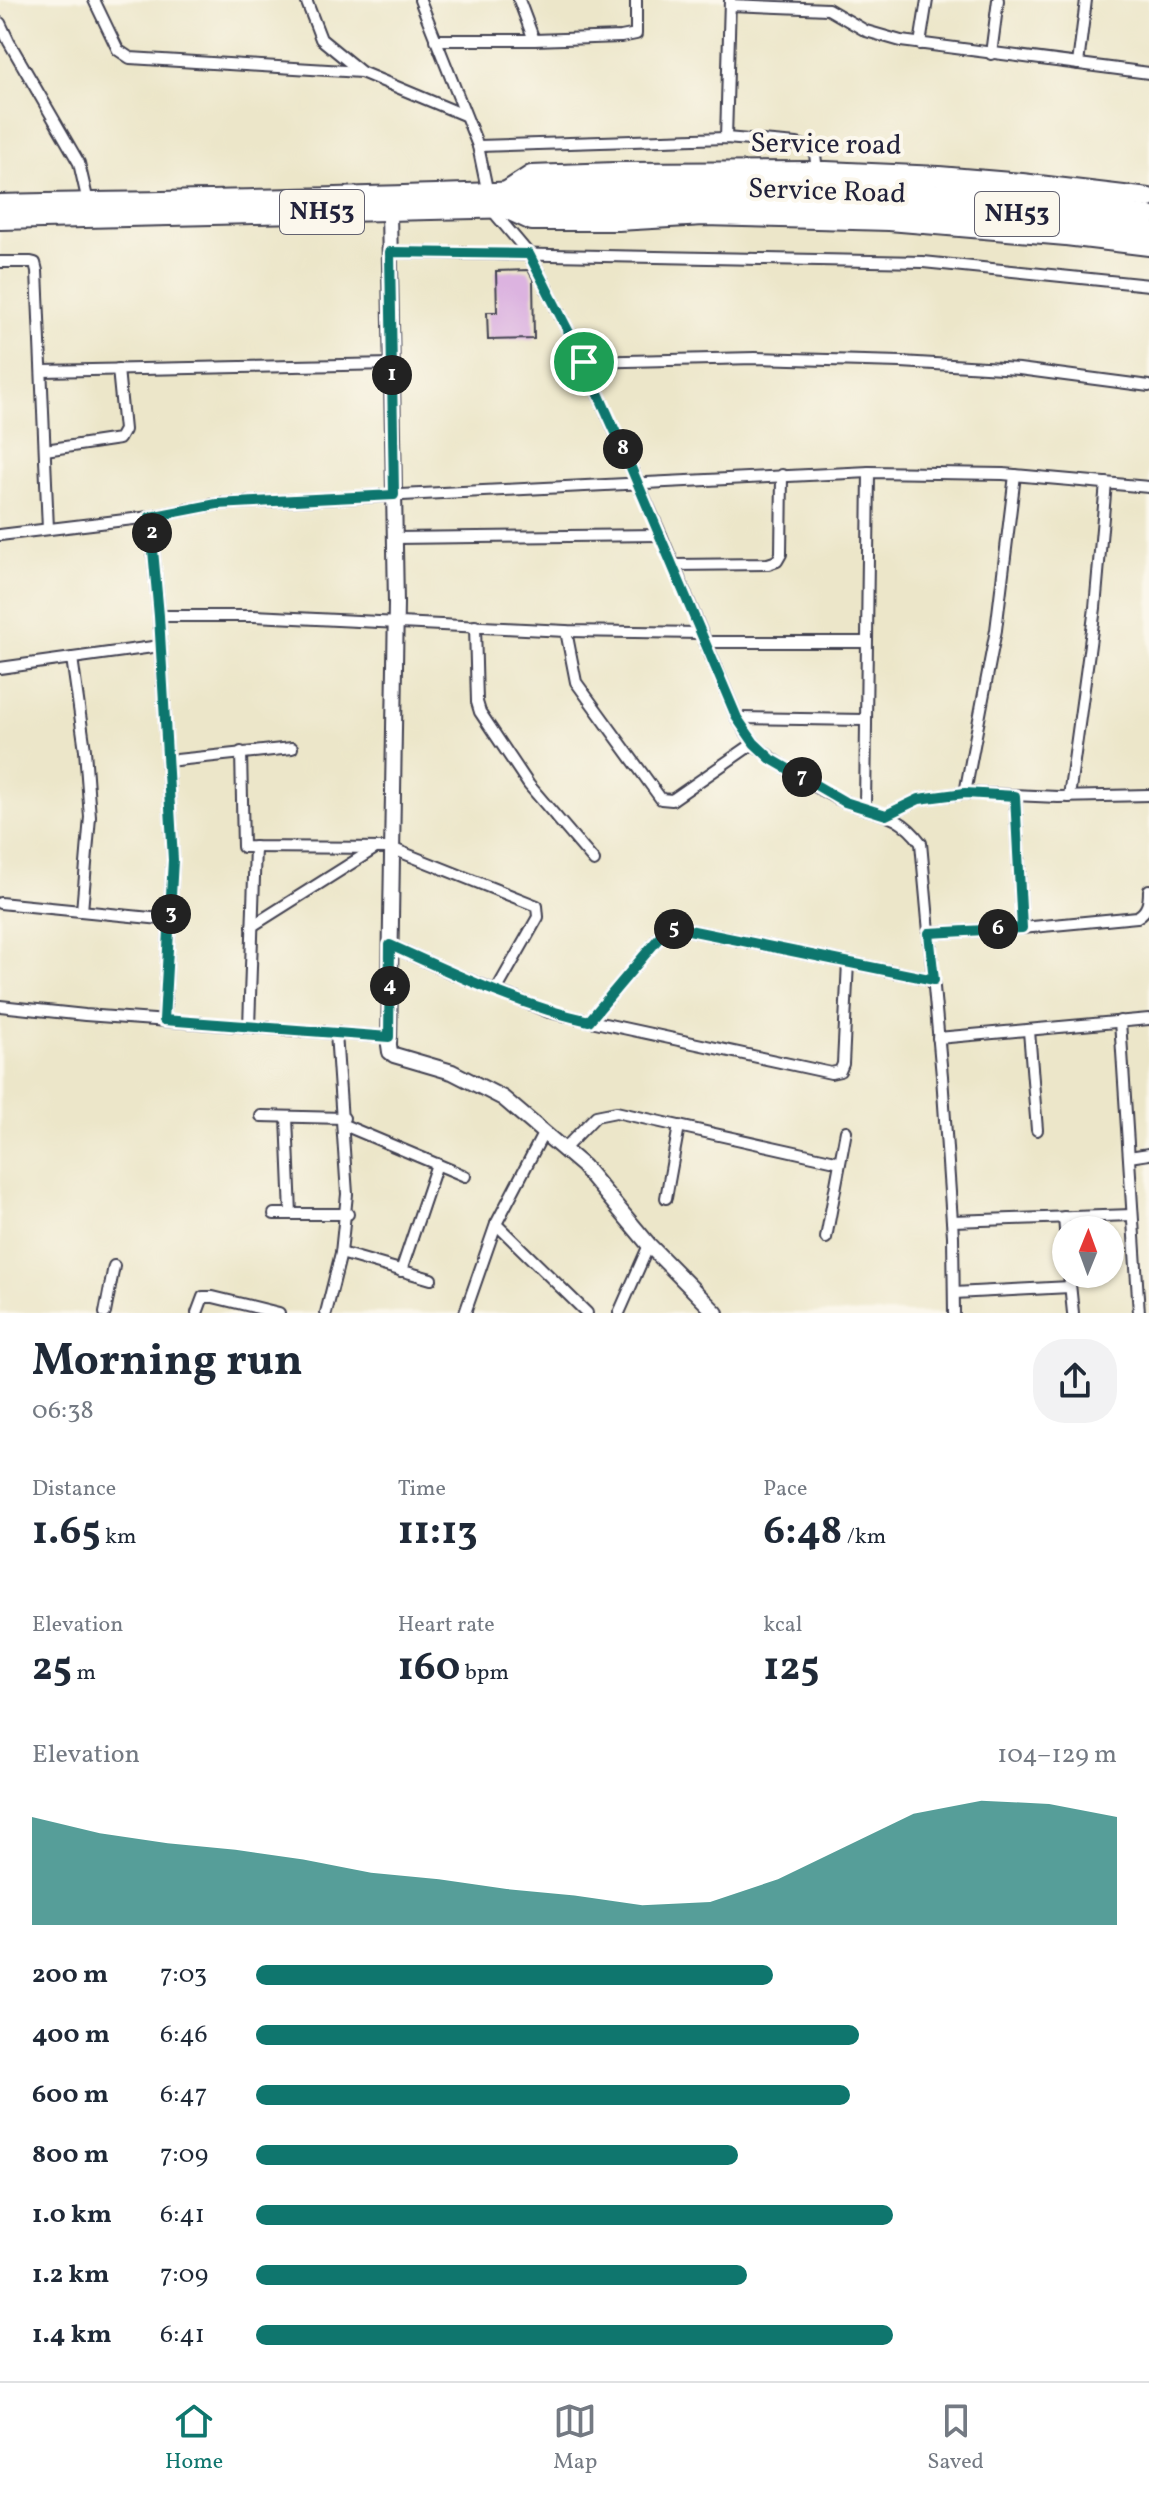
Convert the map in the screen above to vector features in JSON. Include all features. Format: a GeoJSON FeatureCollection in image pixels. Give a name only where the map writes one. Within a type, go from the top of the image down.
{"type":"FeatureCollection","features":[{"type":"Feature","properties":{"kind":"highway","name":"Service road"},"geometry":{"type":"LineString","coordinates":[[497,200],[531,175],[817,171],[1008,181],[1149,198]]}},
{"type":"Feature","properties":{"kind":"highway","name":"NH53"},"geometry":{"type":"LineString","coordinates":[[0,220],[389,211],[643,187],[896,190],[1149,216]]}},
{"type":"Feature","properties":{"kind":"highway","name":"NH53"},"geometry":{"type":"LineString","coordinates":[[0,204],[497,200],[843,203],[998,213],[1149,230]]}},
{"type":"Feature","properties":{"kind":"highway","name":"Service Road"},"geometry":{"type":"LineString","coordinates":[[497,200],[532,221],[618,221],[704,216],[889,221],[1052,234],[1149,246]]}},
{"type":"Feature","properties":{"kind":"main road"},"geometry":{"type":"LineString","coordinates":[[389,211],[395,624],[384,848],[390,945],[390,1052],[452,1072],[503,1098],[583,1166],[649,1245],[716,1313]]}},
{"type":"Feature","properties":{"kind":"street"},"geometry":{"type":"LineString","coordinates":[[94,0],[118,50],[130,58],[361,72]]}},
{"type":"Feature","properties":{"kind":"street"},"geometry":{"type":"LineString","coordinates":[[306,0],[321,39],[361,72],[464,115]]}},
{"type":"Feature","properties":{"kind":"street"},"geometry":{"type":"LineString","coordinates":[[420,0],[497,200],[529,254],[584,362],[674,565],[737,718],[754,743],[771,759],[845,802],[886,815],[909,827],[921,843],[952,1221],[954,1313]]}},
{"type":"Feature","properties":{"kind":"street"},"geometry":{"type":"LineString","coordinates":[[519,0],[534,40]]}},
{"type":"Feature","properties":{"kind":"street"},"geometry":{"type":"LineString","coordinates":[[435,40],[621,37],[636,34],[636,0]]}},
{"type":"Feature","properties":{"kind":"street"},"geometry":{"type":"LineString","coordinates":[[920,44],[927,0]]}},
{"type":"Feature","properties":{"kind":"street"},"geometry":{"type":"LineString","coordinates":[[991,54],[998,0]]}},
{"type":"Feature","properties":{"kind":"street"},"geometry":{"type":"LineString","coordinates":[[1078,64],[1086,0]]}},
{"type":"Feature","properties":{"kind":"street"},"geometry":{"type":"LineString","coordinates":[[726,138],[730,3],[804,4],[828,9],[866,31],[901,41],[1149,73]]}},
{"type":"Feature","properties":{"kind":"street"},"geometry":{"type":"LineString","coordinates":[[0,23],[79,163],[88,202]]}},
{"type":"Feature","properties":{"kind":"street"},"geometry":{"type":"LineString","coordinates":[[478,146],[726,138],[809,147],[815,154],[817,171]]}},
{"type":"Feature","properties":{"kind":"street"},"geometry":{"type":"LineString","coordinates":[[390,252],[923,262],[1149,285]]}},
{"type":"Feature","properties":{"kind":"street"},"geometry":{"type":"LineString","coordinates":[[0,262],[35,263],[37,271],[48,529]]}},
{"type":"Feature","properties":{"kind":"street"},"geometry":{"type":"LineString","coordinates":[[584,362],[755,358],[917,363],[1019,369],[1149,386]]}},
{"type":"Feature","properties":{"kind":"street"},"geometry":{"type":"LineString","coordinates":[[42,371],[392,364]]}},
{"type":"Feature","properties":{"kind":"street"},"geometry":{"type":"LineString","coordinates":[[45,450],[123,436],[118,369]]}},
{"type":"Feature","properties":{"kind":"street"},"geometry":{"type":"LineString","coordinates":[[0,535],[150,517],[217,504],[782,475],[869,472],[1015,475],[1149,487]]}},
{"type":"Feature","properties":{"kind":"street"},"geometry":{"type":"LineString","coordinates":[[865,808],[869,472]]}},
{"type":"Feature","properties":{"kind":"street"},"geometry":{"type":"LineString","coordinates":[[674,565],[768,564],[777,561],[781,554],[782,475]]}},
{"type":"Feature","properties":{"kind":"street"},"geometry":{"type":"LineString","coordinates":[[965,793],[996,630],[1015,475]]}},
{"type":"Feature","properties":{"kind":"street"},"geometry":{"type":"LineString","coordinates":[[1069,797],[1095,608],[1106,483]]}},
{"type":"Feature","properties":{"kind":"street"},"geometry":{"type":"LineString","coordinates":[[150,517],[173,860],[164,1020]]}},
{"type":"Feature","properties":{"kind":"street"},"geometry":{"type":"LineString","coordinates":[[394,538],[661,535]]}},
{"type":"Feature","properties":{"kind":"street"},"geometry":{"type":"LineString","coordinates":[[159,616],[254,616],[703,638],[866,642]]}},
{"type":"Feature","properties":{"kind":"street"},"geometry":{"type":"LineString","coordinates":[[475,626],[477,702],[480,712],[529,785],[594,861]]}},
{"type":"Feature","properties":{"kind":"street"},"geometry":{"type":"LineString","coordinates":[[566,631],[576,682],[661,799],[672,800],[754,743]]}},
{"type":"Feature","properties":{"kind":"street"},"geometry":{"type":"LineString","coordinates":[[0,668],[160,646]]}},
{"type":"Feature","properties":{"kind":"street"},"geometry":{"type":"LineString","coordinates":[[72,658],[85,750],[90,817],[82,911]]}},
{"type":"Feature","properties":{"kind":"street"},"geometry":{"type":"LineString","coordinates":[[737,718],[865,720]]}},
{"type":"Feature","properties":{"kind":"street"},"geometry":{"type":"LineString","coordinates":[[167,761],[292,748]]}},
{"type":"Feature","properties":{"kind":"street"},"geometry":{"type":"LineString","coordinates":[[241,752],[243,847],[384,848],[537,906],[538,917],[496,991]]}},
{"type":"Feature","properties":{"kind":"street"},"geometry":{"type":"LineString","coordinates":[[886,815],[919,799],[965,793],[1069,797],[1149,795]]}},
{"type":"Feature","properties":{"kind":"street"},"geometry":{"type":"LineString","coordinates":[[1015,796],[1022,928]]}},
{"type":"Feature","properties":{"kind":"street"},"geometry":{"type":"LineString","coordinates":[[249,1027],[255,847]]}},
{"type":"Feature","properties":{"kind":"street"},"geometry":{"type":"LineString","coordinates":[[252,926],[384,848]]}},
{"type":"Feature","properties":{"kind":"street"},"geometry":{"type":"LineString","coordinates":[[929,933],[1137,917],[1148,906],[1149,890]]}},
{"type":"Feature","properties":{"kind":"street"},"geometry":{"type":"LineString","coordinates":[[0,903],[171,920]]}},
{"type":"Feature","properties":{"kind":"street"},"geometry":{"type":"LineString","coordinates":[[589,1021],[664,932],[673,929],[934,980]]}},
{"type":"Feature","properties":{"kind":"street"},"geometry":{"type":"LineString","coordinates":[[390,945],[549,1012],[831,1073],[840,1071],[843,1064],[848,962]]}},
{"type":"Feature","properties":{"kind":"street"},"geometry":{"type":"LineString","coordinates":[[0,1006],[389,1037]]}},
{"type":"Feature","properties":{"kind":"street"},"geometry":{"type":"LineString","coordinates":[[938,1038],[1149,1019]]}},
{"type":"Feature","properties":{"kind":"street"},"geometry":{"type":"LineString","coordinates":[[1120,1021],[1139,1313]]}},
{"type":"Feature","properties":{"kind":"street"},"geometry":{"type":"LineString","coordinates":[[1029,1031],[1037,1130]]}},
{"type":"Feature","properties":{"kind":"street"},"geometry":{"type":"LineString","coordinates":[[326,1313],[347,1214],[344,1122],[336,1033]]}},
{"type":"Feature","properties":{"kind":"street"},"geometry":{"type":"LineString","coordinates":[[564,1149],[596,1116],[616,1112],[840,1162]]}},
{"type":"Feature","properties":{"kind":"street"},"geometry":{"type":"LineString","coordinates":[[261,1116],[344,1122],[465,1176]]}},
{"type":"Feature","properties":{"kind":"street"},"geometry":{"type":"LineString","coordinates":[[287,1117],[291,1214]]}},
{"type":"Feature","properties":{"kind":"street"},"geometry":{"type":"LineString","coordinates":[[666,1198],[679,1126]]}},
{"type":"Feature","properties":{"kind":"street"},"geometry":{"type":"LineString","coordinates":[[826,1238],[846,1131]]}},
{"type":"Feature","properties":{"kind":"street"},"geometry":{"type":"LineString","coordinates":[[465,1313],[496,1224],[544,1132]]}},
{"type":"Feature","properties":{"kind":"street"},"geometry":{"type":"LineString","coordinates":[[1129,1157],[1149,1154]]}},
{"type":"Feature","properties":{"kind":"street"},"geometry":{"type":"LineString","coordinates":[[401,1271],[437,1164]]}},
{"type":"Feature","properties":{"kind":"street"},"geometry":{"type":"LineString","coordinates":[[274,1214],[347,1214]]}},
{"type":"Feature","properties":{"kind":"street"},"geometry":{"type":"LineString","coordinates":[[1098,1216],[1132,1215]]}},
{"type":"Feature","properties":{"kind":"street"},"geometry":{"type":"LineString","coordinates":[[952,1221],[1052,1217]]}},
{"type":"Feature","properties":{"kind":"street"},"geometry":{"type":"LineString","coordinates":[[496,1224],[587,1313]]}},
{"type":"Feature","properties":{"kind":"street"},"geometry":{"type":"LineString","coordinates":[[619,1313],[649,1245]]}},
{"type":"Feature","properties":{"kind":"street"},"geometry":{"type":"LineString","coordinates":[[341,1253],[431,1279]]}},
{"type":"Feature","properties":{"kind":"street"},"geometry":{"type":"LineString","coordinates":[[105,1313],[114,1266]]}},
{"type":"Feature","properties":{"kind":"street"},"geometry":{"type":"LineString","coordinates":[[954,1293],[1052,1288]]}},
{"type":"Feature","properties":{"kind":"street"},"geometry":{"type":"LineString","coordinates":[[1070,1288],[1073,1313]]}},
{"type":"Feature","properties":{"kind":"street"},"geometry":{"type":"LineString","coordinates":[[197,1313],[203,1297],[279,1313]]}},
{"type":"Feature","properties":{"kind":"building"},"geometry":{"type":"Polygon","coordinates":[[[528,270],[533,279],[534,339],[488,340],[487,312],[497,312],[496,271],[528,270]]]}},
{"type":"Feature","properties":{"kind":"route"},"geometry":{"type":"LineString","coordinates":[[390,252],[529,254],[584,362],[661,535],[737,718],[754,743],[771,759],[845,802],[886,815],[919,799],[965,793],[1015,796],[1022,928],[929,933],[934,980],[673,929],[664,932],[589,1021],[549,1012],[390,945],[389,1037],[164,1020],[173,860],[150,517],[217,504],[394,495],[390,252]]}}]}
